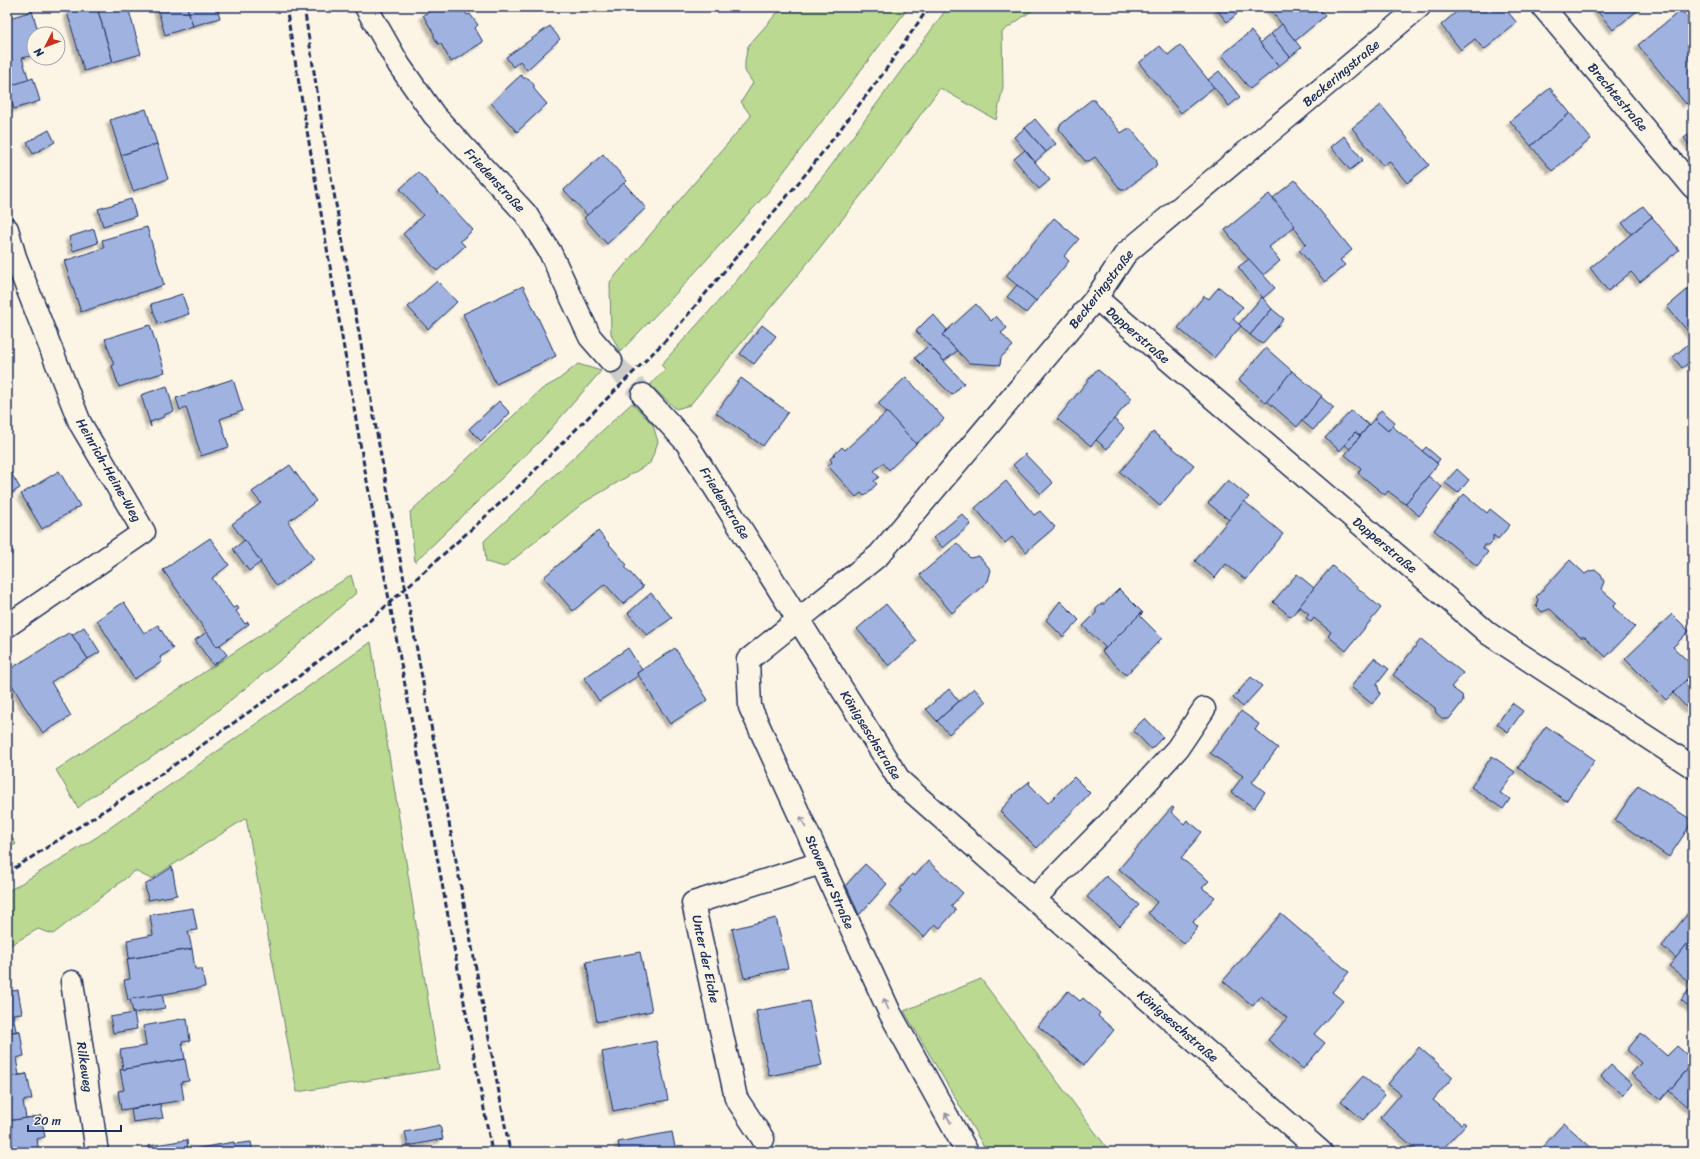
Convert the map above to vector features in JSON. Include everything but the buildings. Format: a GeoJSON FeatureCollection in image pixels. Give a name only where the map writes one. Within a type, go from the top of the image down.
{"type":"FeatureCollection","features":[{"type":"Feature","properties":{"kind":"street","name":"Friedenstraße"},"geometry":{"type":"LineString","coordinates":[[366,7],[399,65],[434,115],[526,214],[550,252],[590,337],[611,361]]}},
{"type":"Feature","properties":{"kind":"street","name":"Beckeringstraße"},"geometry":{"type":"LineString","coordinates":[[798,618],[879,555],[1096,298],[1126,253],[1419,7]]}},
{"type":"Feature","properties":{"kind":"street","name":"Brechtestraße"},"geometry":{"type":"LineString","coordinates":[[1543,7],[1693,187]]}},
{"type":"Feature","properties":{"kind":"street","name":"Heinrich-Heine-Weg"},"geometry":{"type":"LineString","coordinates":[[7,229],[15,257],[80,423],[144,532],[7,626]]}},
{"type":"Feature","properties":{"kind":"street","name":"Dapperstraße"},"geometry":{"type":"LineString","coordinates":[[1096,298],[1489,634],[1693,767]]}},
{"type":"Feature","properties":{"kind":"street","name":"Friedenstraße"},"geometry":{"type":"LineString","coordinates":[[643,395],[686,442],[798,618]]}},
{"type":"Feature","properties":{"kind":"street","name":"Stoverner Straße"},"geometry":{"type":"LineString","coordinates":[[798,618],[748,660],[750,707],[890,1013],[968,1152]]}},
{"type":"Feature","properties":{"kind":"street","name":"Königseschstraße"},"geometry":{"type":"LineString","coordinates":[[798,618],[900,781],[1321,1152]]}},
{"type":"Feature","properties":{"kind":"street"},"geometry":{"type":"LineString","coordinates":[[1034,899],[1114,818],[1177,749],[1204,709]]}},
{"type":"Feature","properties":{"kind":"street","name":"Unter der Eiche"},"geometry":{"type":"LineString","coordinates":[[763,1139],[736,1098],[693,903],[822,863]]}},
{"type":"Feature","properties":{"kind":"street","name":"Rilkeweg"},"geometry":{"type":"LineString","coordinates":[[72,982],[97,1152]]}},
{"type":"Feature","properties":{"kind":"green space"},"geometry":{"type":"Polygon","coordinates":[[[795,7],[909,7],[769,191],[670,300],[620,352],[611,334],[610,282],[751,116],[741,102],[753,83],[745,71],[748,46],[777,13],[795,7]]]}},
{"type":"Feature","properties":{"kind":"green space"},"geometry":{"type":"Polygon","coordinates":[[[948,7],[1035,7],[1002,32],[1003,87],[996,120],[940,88],[870,184],[810,260],[690,405],[676,409],[650,385],[665,369],[661,365],[732,286],[828,170],[948,7]]]}},
{"type":"Feature","properties":{"kind":"green space"},"geometry":{"type":"Polygon","coordinates":[[[578,364],[601,371],[540,441],[415,562],[410,512],[542,389],[558,380],[578,364]]]}},
{"type":"Feature","properties":{"kind":"green space"},"geometry":{"type":"Polygon","coordinates":[[[632,403],[653,425],[658,442],[650,463],[583,503],[504,567],[486,562],[484,541],[632,403]]]}},
{"type":"Feature","properties":{"kind":"green space"},"geometry":{"type":"Polygon","coordinates":[[[351,575],[356,593],[288,654],[197,727],[90,798],[78,808],[56,770],[351,575]]]}},
{"type":"Feature","properties":{"kind":"green space"},"geometry":{"type":"Polygon","coordinates":[[[371,642],[439,1069],[297,1092],[246,818],[151,879],[135,871],[53,934],[38,929],[7,947],[7,892],[97,837],[371,642]]]}},
{"type":"Feature","properties":{"kind":"green space"},"geometry":{"type":"Polygon","coordinates":[[[7,830],[16,844],[7,849],[7,830]]]}},
{"type":"Feature","properties":{"kind":"green space"},"geometry":{"type":"Polygon","coordinates":[[[981,979],[1110,1152],[987,1152],[904,1011],[981,979]]]}},
{"type":"Feature","properties":{"kind":"tunnel"},"geometry":{"type":"LineString","coordinates":[[611,361],[643,395]]}},
{"type":"Feature","properties":{"kind":"railway"},"geometry":{"type":"LineString","coordinates":[[286,7],[361,449],[492,1152]]}},
{"type":"Feature","properties":{"kind":"railway"},"geometry":{"type":"LineString","coordinates":[[304,7],[325,143],[379,445],[510,1152]]}},
{"type":"Feature","properties":{"kind":"railway"},"geometry":{"type":"LineString","coordinates":[[7,873],[161,774],[293,681],[367,623],[517,488],[670,336],[809,170],[882,75],[929,7]]}}]}
